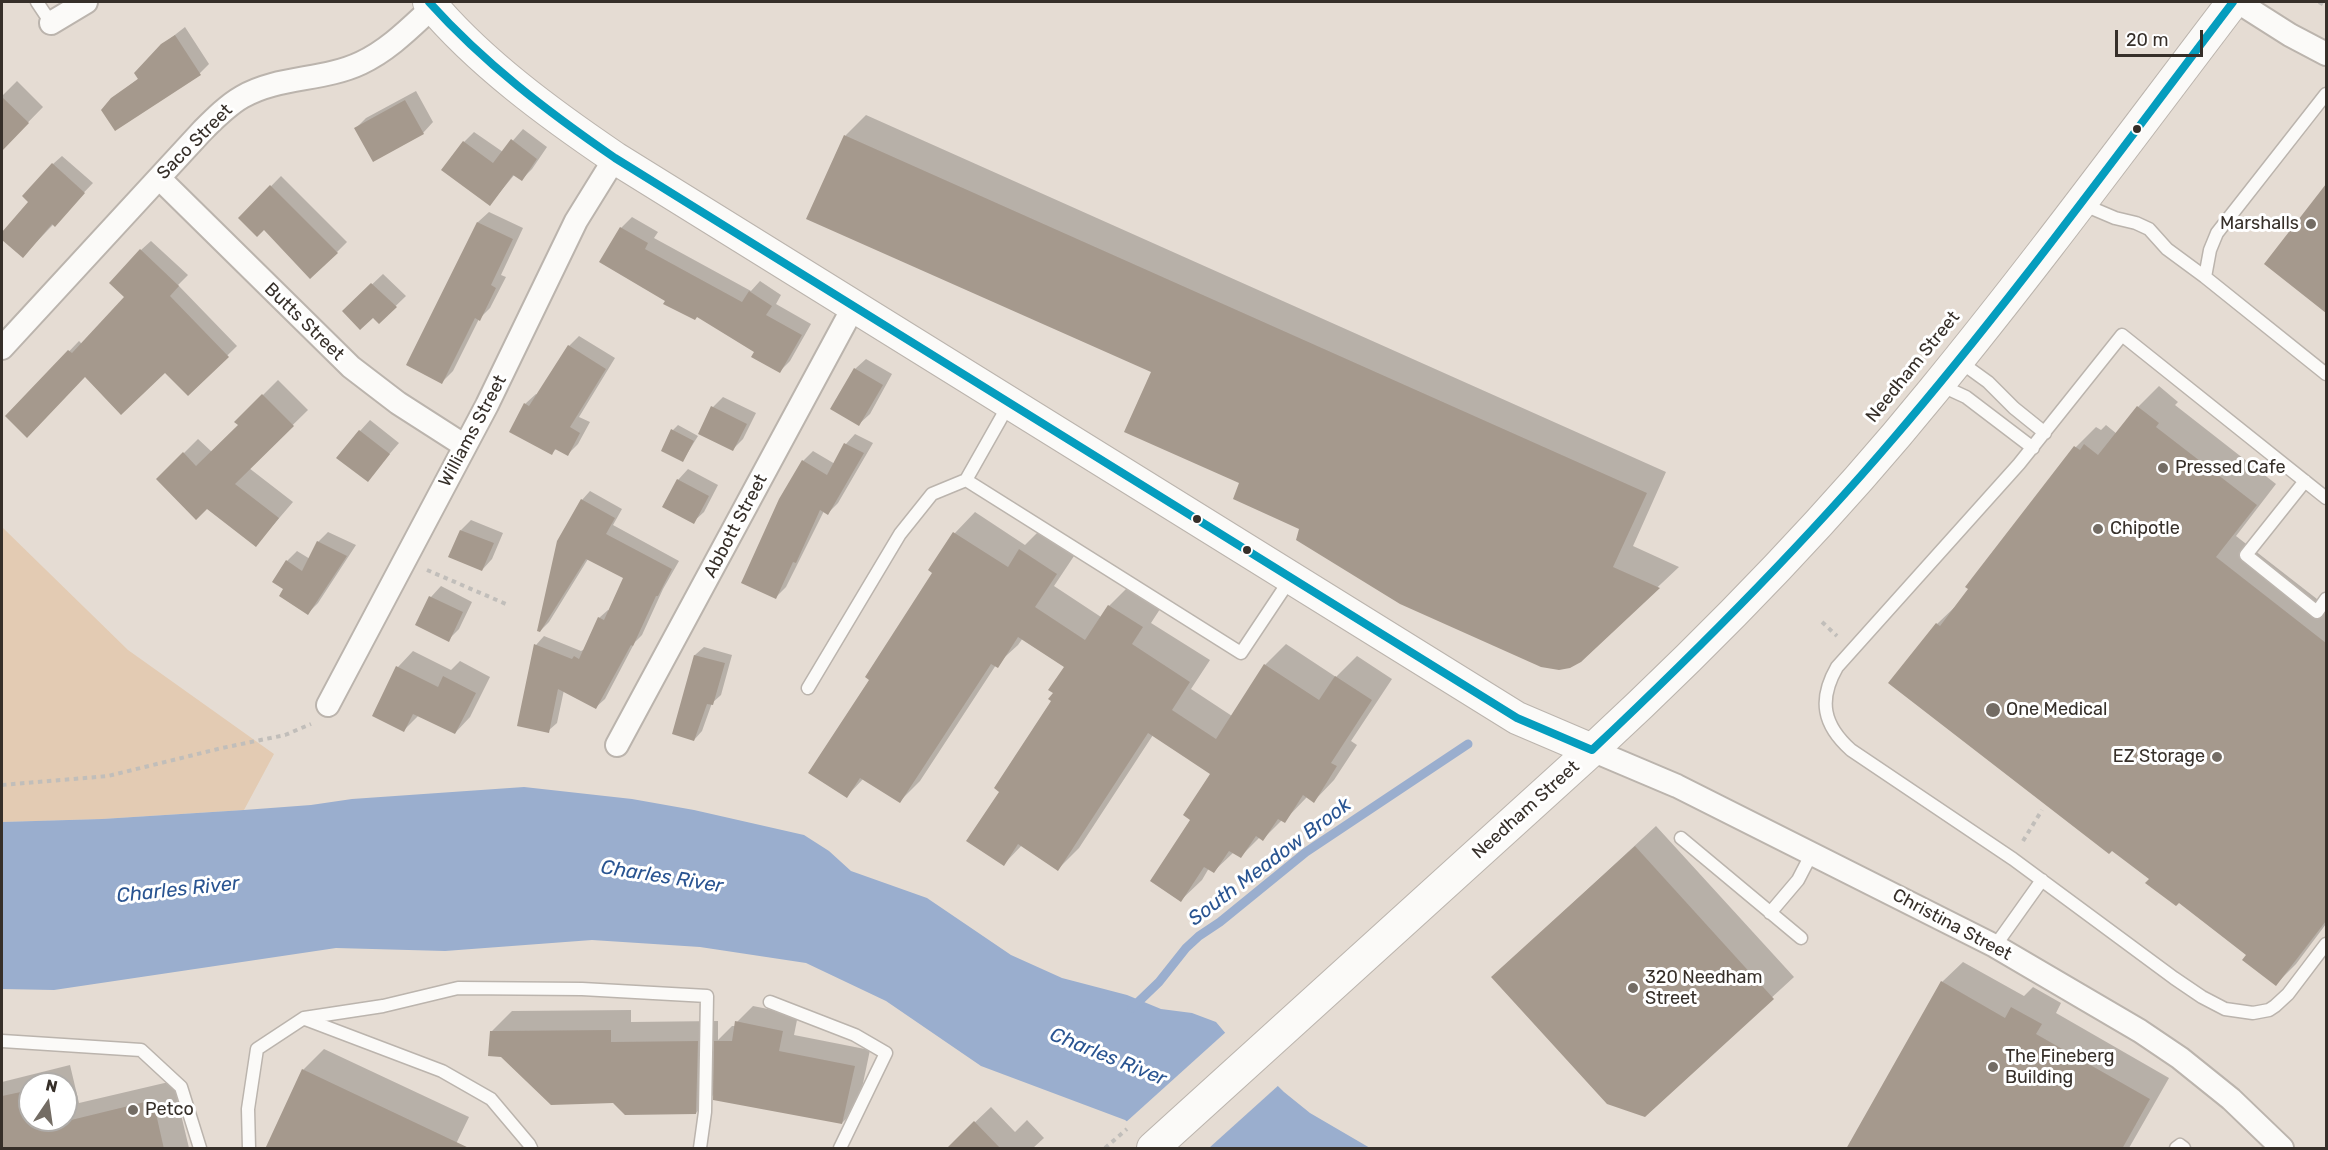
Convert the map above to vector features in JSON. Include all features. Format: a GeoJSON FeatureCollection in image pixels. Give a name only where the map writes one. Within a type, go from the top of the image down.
{"type":"FeatureCollection","features":[{"type":"Feature","properties":{"kind":"main road","name":"Needham Street"},"geometry":{"type":"LineString","coordinates":[[1153,1149],[1592,750],[1651,695],[1754,592],[1858,478],[1958,361],[2233,2]]}},
{"type":"Feature","properties":{"kind":"main road"},"geometry":{"type":"LineString","coordinates":[[431,4],[477,50],[530,96],[615,158],[1517,718],[1592,750]]}},
{"type":"Feature","properties":{"kind":"street"},"geometry":{"type":"LineString","coordinates":[[51,23],[86,2]]}},
{"type":"Feature","properties":{"kind":"street"},"geometry":{"type":"LineString","coordinates":[[2238,2],[2290,35],[2326,54]]}},
{"type":"Feature","properties":{"kind":"street","name":"Saco Street"},"geometry":{"type":"LineString","coordinates":[[2,348],[203,130],[240,97],[261,88],[338,72],[362,63],[385,50],[431,4]]}},
{"type":"Feature","properties":{"kind":"street","name":"Williams Street"},"geometry":{"type":"LineString","coordinates":[[328,705],[507,366],[576,221],[615,158]]}},
{"type":"Feature","properties":{"kind":"street","name":"Butts Street"},"geometry":{"type":"LineString","coordinates":[[159,178],[351,368],[398,404],[465,446]]}},
{"type":"Feature","properties":{"kind":"street","name":"Abbott Street"},"geometry":{"type":"LineString","coordinates":[[617,745],[854,306]]}},
{"type":"Feature","properties":{"kind":"street","name":"Christina Street"},"geometry":{"type":"LineString","coordinates":[[1592,750],[1677,786],[1995,946],[2132,1026],[2180,1058],[2223,1092],[2282,1149]]}},
{"type":"Feature","properties":{"kind":"lane"},"geometry":{"type":"LineString","coordinates":[[37,2],[51,23]]}},
{"type":"Feature","properties":{"kind":"lane"},"geometry":{"type":"LineString","coordinates":[[2205,278],[2210,250],[2217,232],[2326,94]]}},
{"type":"Feature","properties":{"kind":"lane"},"geometry":{"type":"LineString","coordinates":[[2081,203],[2115,218],[2149,229],[2167,249],[2326,374]]}},
{"type":"Feature","properties":{"kind":"lane"},"geometry":{"type":"LineString","coordinates":[[2326,498],[2122,336],[2033,448],[1837,667],[1828,684],[1826,702],[1828,720],[1832,729],[1851,750],[2042,880],[2174,978],[2215,1004],[2234,1011],[2253,1013],[2269,1010],[2288,994],[2326,944]]}},
{"type":"Feature","properties":{"kind":"lane"},"geometry":{"type":"LineString","coordinates":[[1958,361],[1983,377],[2014,408],[2045,433]]}},
{"type":"Feature","properties":{"kind":"lane"},"geometry":{"type":"LineString","coordinates":[[1938,385],[1966,397],[2033,448]]}},
{"type":"Feature","properties":{"kind":"lane"},"geometry":{"type":"LineString","coordinates":[[808,688],[900,534],[932,494],[966,480],[1010,403]]}},
{"type":"Feature","properties":{"kind":"lane"},"geometry":{"type":"LineString","coordinates":[[966,480],[1241,653],[1291,578]]}},
{"type":"Feature","properties":{"kind":"lane"},"geometry":{"type":"LineString","coordinates":[[2305,481],[2246,555],[2317,612],[2326,600]]}},
{"type":"Feature","properties":{"kind":"lane"},"geometry":{"type":"LineString","coordinates":[[1681,838],[1801,938]]}},
{"type":"Feature","properties":{"kind":"lane"},"geometry":{"type":"LineString","coordinates":[[1770,913],[1798,880],[1812,853]]}},
{"type":"Feature","properties":{"kind":"lane"},"geometry":{"type":"LineString","coordinates":[[1995,946],[2042,880]]}},
{"type":"Feature","properties":{"kind":"lane"},"geometry":{"type":"LineString","coordinates":[[249,1149],[248,1109],[257,1048],[304,1018],[383,1006],[458,988],[582,989],[706,996],[705,1112],[700,1149]]}},
{"type":"Feature","properties":{"kind":"lane"},"geometry":{"type":"LineString","coordinates":[[770,1002],[855,1035],[886,1053],[840,1149]]}},
{"type":"Feature","properties":{"kind":"lane"},"geometry":{"type":"LineString","coordinates":[[304,1018],[442,1071],[490,1100],[531,1149]]}},
{"type":"Feature","properties":{"kind":"lane"},"geometry":{"type":"LineString","coordinates":[[2,1041],[141,1050],[182,1087],[200,1149]]}},
{"type":"Feature","properties":{"kind":"lane"},"geometry":{"type":"LineString","coordinates":[[2176,1149],[2180,1145],[2184,1149]]}},
{"type":"Feature","properties":{"kind":"path"},"geometry":{"type":"LineString","coordinates":[[2319,2],[2326,6]]}},
{"type":"Feature","properties":{"kind":"path"},"geometry":{"type":"LineString","coordinates":[[405,559],[506,604]]}},
{"type":"Feature","properties":{"kind":"path"},"geometry":{"type":"LineString","coordinates":[[2,785],[108,776],[285,735],[315,723],[328,705]]}},
{"type":"Feature","properties":{"kind":"path"},"geometry":{"type":"LineString","coordinates":[[2021,844],[2042,810]]}},
{"type":"Feature","properties":{"kind":"shaded area"},"geometry":{"type":"Polygon","coordinates":[[[2,527],[128,650],[274,754],[244,810],[102,819],[2,822],[2,527]]]}},
{"type":"Feature","properties":{"kind":"water","name":"Charles River"},"geometry":{"type":"Polygon","coordinates":[[[524,787],[632,799],[694,810],[804,835],[829,851],[851,871],[927,898],[1011,955],[1062,978],[1127,995],[1161,1009],[1192,1013],[1216,1022],[1284,1092],[1310,1113],[1370,1148],[1162,1148],[1125,1120],[981,1066],[886,1001],[806,963],[700,947],[592,940],[445,951],[336,948],[54,990],[2,989],[2,822],[102,819],[244,810],[311,805],[352,799],[524,787]]]}},
{"type":"Feature","properties":{"kind":"pier"},"geometry":{"type":"Polygon","coordinates":[[[1227,1031],[1280,1084],[1209,1148],[1158,1148],[1125,1123],[1227,1031]]]}},
{"type":"Feature","properties":{"kind":"building"},"geometry":{"type":"Polygon","coordinates":[[[175,35],[201,75],[115,131],[101,110],[111,98],[138,79],[134,73],[161,44],[175,35]]]}},
{"type":"Feature","properties":{"kind":"building"},"geometry":{"type":"Polygon","coordinates":[[[2,97],[29,123],[2,151],[2,97]]]}},
{"type":"Feature","properties":{"kind":"building"},"geometry":{"type":"Polygon","coordinates":[[[405,100],[424,134],[373,162],[354,128],[405,100]]]}},
{"type":"Feature","properties":{"kind":"building"},"geometry":{"type":"Polygon","coordinates":[[[844,135],[1647,493],[1613,567],[1660,588],[1581,662],[1570,668],[1559,670],[1541,667],[1400,604],[1296,540],[1299,529],[1233,499],[1239,483],[1124,432],[1151,372],[806,219],[844,135]]]}},
{"type":"Feature","properties":{"kind":"building"},"geometry":{"type":"Polygon","coordinates":[[[511,139],[537,159],[522,181],[513,175],[490,206],[441,170],[463,141],[493,163],[511,139]]]}},
{"type":"Feature","properties":{"kind":"building"},"geometry":{"type":"Polygon","coordinates":[[[52,163],[85,193],[55,227],[52,224],[23,258],[2,240],[2,232],[28,202],[22,196],[52,163]]]}},
{"type":"Feature","properties":{"kind":"building","name":"Marshalls"},"geometry":{"type":"Polygon","coordinates":[[[2326,184],[2326,313],[2264,264],[2326,184]]]}},
{"type":"Feature","properties":{"kind":"building"},"geometry":{"type":"Polygon","coordinates":[[[270,185],[338,253],[310,279],[264,230],[257,237],[238,218],[270,185]]]}},
{"type":"Feature","properties":{"kind":"building"},"geometry":{"type":"Polygon","coordinates":[[[477,222],[513,239],[491,285],[496,288],[480,321],[475,318],[442,384],[406,365],[477,222]]]}},
{"type":"Feature","properties":{"kind":"building"},"geometry":{"type":"Polygon","coordinates":[[[620,227],[648,243],[645,249],[742,302],[749,291],[772,306],[766,315],[802,335],[780,373],[751,357],[754,352],[697,317],[695,320],[663,304],[665,301],[599,262],[620,227]]]}},
{"type":"Feature","properties":{"kind":"building"},"geometry":{"type":"Polygon","coordinates":[[[140,249],[179,286],[170,296],[229,357],[188,396],[165,373],[121,415],[85,377],[27,438],[5,416],[68,350],[72,353],[124,297],[109,283],[140,249]]]}},
{"type":"Feature","properties":{"kind":"building"},"geometry":{"type":"Polygon","coordinates":[[[371,283],[397,307],[379,324],[373,318],[360,330],[342,311],[371,283]]]}},
{"type":"Feature","properties":{"kind":"building"},"geometry":{"type":"Polygon","coordinates":[[[568,345],[606,369],[570,427],[580,433],[568,456],[555,449],[552,455],[509,432],[524,403],[529,406],[568,345]]]}},
{"type":"Feature","properties":{"kind":"building"},"geometry":{"type":"Polygon","coordinates":[[[854,368],[883,385],[859,426],[830,409],[854,368]]]}},
{"type":"Feature","properties":{"kind":"building"},"geometry":{"type":"Polygon","coordinates":[[[262,394],[294,426],[235,484],[279,518],[256,547],[207,509],[196,520],[156,479],[183,452],[196,466],[238,425],[234,422],[262,394]]]}},
{"type":"Feature","properties":{"kind":"building"},"geometry":{"type":"Polygon","coordinates":[[[711,406],[747,424],[733,451],[698,434],[711,406]]]}},
{"type":"Feature","properties":{"kind":"building"},"geometry":{"type":"Polygon","coordinates":[[[2137,406],[2159,423],[2156,427],[2257,505],[2216,557],[2326,643],[2326,921],[2276,986],[2242,960],[2246,955],[2179,903],[2176,906],[2145,883],[2149,879],[2112,851],[2109,854],[1888,683],[1936,623],[1940,626],[1968,589],[1965,587],[2074,446],[2080,450],[2084,444],[2098,455],[2137,406]]]}},
{"type":"Feature","properties":{"kind":"building"},"geometry":{"type":"Polygon","coordinates":[[[671,429],[694,441],[683,462],[661,451],[671,429]]]}},
{"type":"Feature","properties":{"kind":"building"},"geometry":{"type":"Polygon","coordinates":[[[359,430],[390,454],[368,482],[336,458],[359,430]]]}},
{"type":"Feature","properties":{"kind":"building"},"geometry":{"type":"Polygon","coordinates":[[[844,443],[864,453],[828,515],[820,510],[796,563],[793,562],[776,599],[741,583],[779,499],[802,460],[827,475],[844,443]]]}},
{"type":"Feature","properties":{"kind":"building"},"geometry":{"type":"Polygon","coordinates":[[[677,479],[709,496],[694,524],[662,507],[677,479]]]}},
{"type":"Feature","properties":{"kind":"building"},"geometry":{"type":"Polygon","coordinates":[[[581,499],[615,518],[606,534],[672,569],[656,596],[633,646],[631,645],[596,709],[558,689],[549,733],[517,726],[534,644],[572,659],[574,656],[579,659],[598,617],[604,620],[623,578],[586,559],[540,632],[537,631],[557,541],[581,499]]]}},
{"type":"Feature","properties":{"kind":"building"},"geometry":{"type":"Polygon","coordinates":[[[460,530],[494,543],[482,571],[448,557],[460,530]]]}},
{"type":"Feature","properties":{"kind":"building"},"geometry":{"type":"Polygon","coordinates":[[[953,532],[1008,567],[1019,549],[1057,574],[1035,607],[1085,640],[1108,605],[1143,627],[1132,644],[1190,682],[1172,710],[1216,739],[1264,664],[1319,700],[1335,676],[1372,700],[1331,763],[1337,766],[1314,803],[1303,795],[1285,823],[1278,819],[1263,841],[1256,836],[1241,858],[1229,851],[1214,873],[1204,867],[1181,902],[1150,881],[1190,820],[1183,815],[1210,774],[1148,733],[1058,871],[1018,844],[1004,866],[966,841],[999,792],[994,788],[1051,701],[1048,699],[1053,693],[1048,690],[1064,667],[1018,637],[998,668],[991,664],[900,803],[860,778],[847,798],[808,773],[869,680],[865,677],[932,573],[928,570],[953,532]]]}},
{"type":"Feature","properties":{"kind":"building"},"geometry":{"type":"Polygon","coordinates":[[[317,541],[347,556],[308,615],[279,596],[283,589],[272,582],[286,560],[302,571],[317,541]]]}},
{"type":"Feature","properties":{"kind":"building"},"geometry":{"type":"Polygon","coordinates":[[[429,596],[463,612],[449,642],[415,625],[429,596]]]}},
{"type":"Feature","properties":{"kind":"building"},"geometry":{"type":"Polygon","coordinates":[[[694,655],[725,663],[713,705],[707,704],[694,741],[672,734],[694,655]]]}},
{"type":"Feature","properties":{"kind":"building"},"geometry":{"type":"Polygon","coordinates":[[[396,666],[438,687],[443,676],[476,693],[455,734],[413,714],[404,732],[372,716],[396,666]]]}},
{"type":"Feature","properties":{"kind":"building","name":"320 Needham Street"},"geometry":{"type":"Polygon","coordinates":[[[1635,846],[1774,999],[1645,1117],[1607,1104],[1491,977],[1635,846]]]}},
{"type":"Feature","properties":{"kind":"building","name":"The Fineberg Building"},"geometry":{"type":"Polygon","coordinates":[[[1941,981],[2005,1018],[2011,1007],[2042,1024],[2036,1034],[2150,1099],[2122,1149],[1846,1149],[1941,981]]]}},
{"type":"Feature","properties":{"kind":"building"},"geometry":{"type":"Polygon","coordinates":[[[735,1021],[783,1031],[779,1051],[855,1066],[842,1124],[713,1100],[714,1041],[732,1041],[735,1021]]]}},
{"type":"Feature","properties":{"kind":"building"},"geometry":{"type":"Polygon","coordinates":[[[611,1030],[611,1042],[698,1041],[696,1114],[625,1115],[613,1103],[551,1105],[501,1057],[488,1056],[490,1031],[611,1030]]]}},
{"type":"Feature","properties":{"kind":"building"},"geometry":{"type":"Polygon","coordinates":[[[302,1069],[471,1149],[265,1149],[302,1069]]]}},
{"type":"Feature","properties":{"kind":"building","name":"Petco"},"geometry":{"type":"Polygon","coordinates":[[[18,1093],[18,1132],[78,1132],[78,1118],[153,1100],[164,1149],[2,1149],[2,1096],[18,1093]]]}},
{"type":"Feature","properties":{"kind":"building"},"geometry":{"type":"Polygon","coordinates":[[[974,1121],[1001,1149],[946,1149],[974,1121]]]}},
{"type":"Feature","properties":{"kind":"waterway","name":"South Meadow Brook"},"geometry":{"type":"LineString","coordinates":[[1132,1008],[1159,982],[1186,948],[1199,936],[1220,922],[1306,852],[1468,744]]}},
{"type":"Feature","properties":{"kind":"transit line"},"geometry":{"type":"LineString","coordinates":[[429,2],[494,66],[565,123],[615,158],[1517,718],[1592,750],[1746,599],[1892,440],[2023,279],[2233,2]]}},
{"type":"Feature","properties":{"kind":"place","name":"Marshalls"},"geometry":{"type":"Point","coordinates":[2311,224]}},
{"type":"Feature","properties":{"kind":"place","name":"Pressed Cafe"},"geometry":{"type":"Point","coordinates":[2163,468]}},
{"type":"Feature","properties":{"kind":"place","name":"Chipotle"},"geometry":{"type":"Point","coordinates":[2098,529]}},
{"type":"Feature","properties":{"kind":"place","name":"One Medical"},"geometry":{"type":"Point","coordinates":[1993,710]}},
{"type":"Feature","properties":{"kind":"place","name":"EZ Storage"},"geometry":{"type":"Point","coordinates":[2217,757]}},
{"type":"Feature","properties":{"kind":"place","name":"320 Needham Street"},"geometry":{"type":"Point","coordinates":[1633,988]}},
{"type":"Feature","properties":{"kind":"place","name":"The Fineberg Building"},"geometry":{"type":"Point","coordinates":[1993,1067]}},
{"type":"Feature","properties":{"kind":"place","name":"Petco"},"geometry":{"type":"Point","coordinates":[133,1110]}}]}
